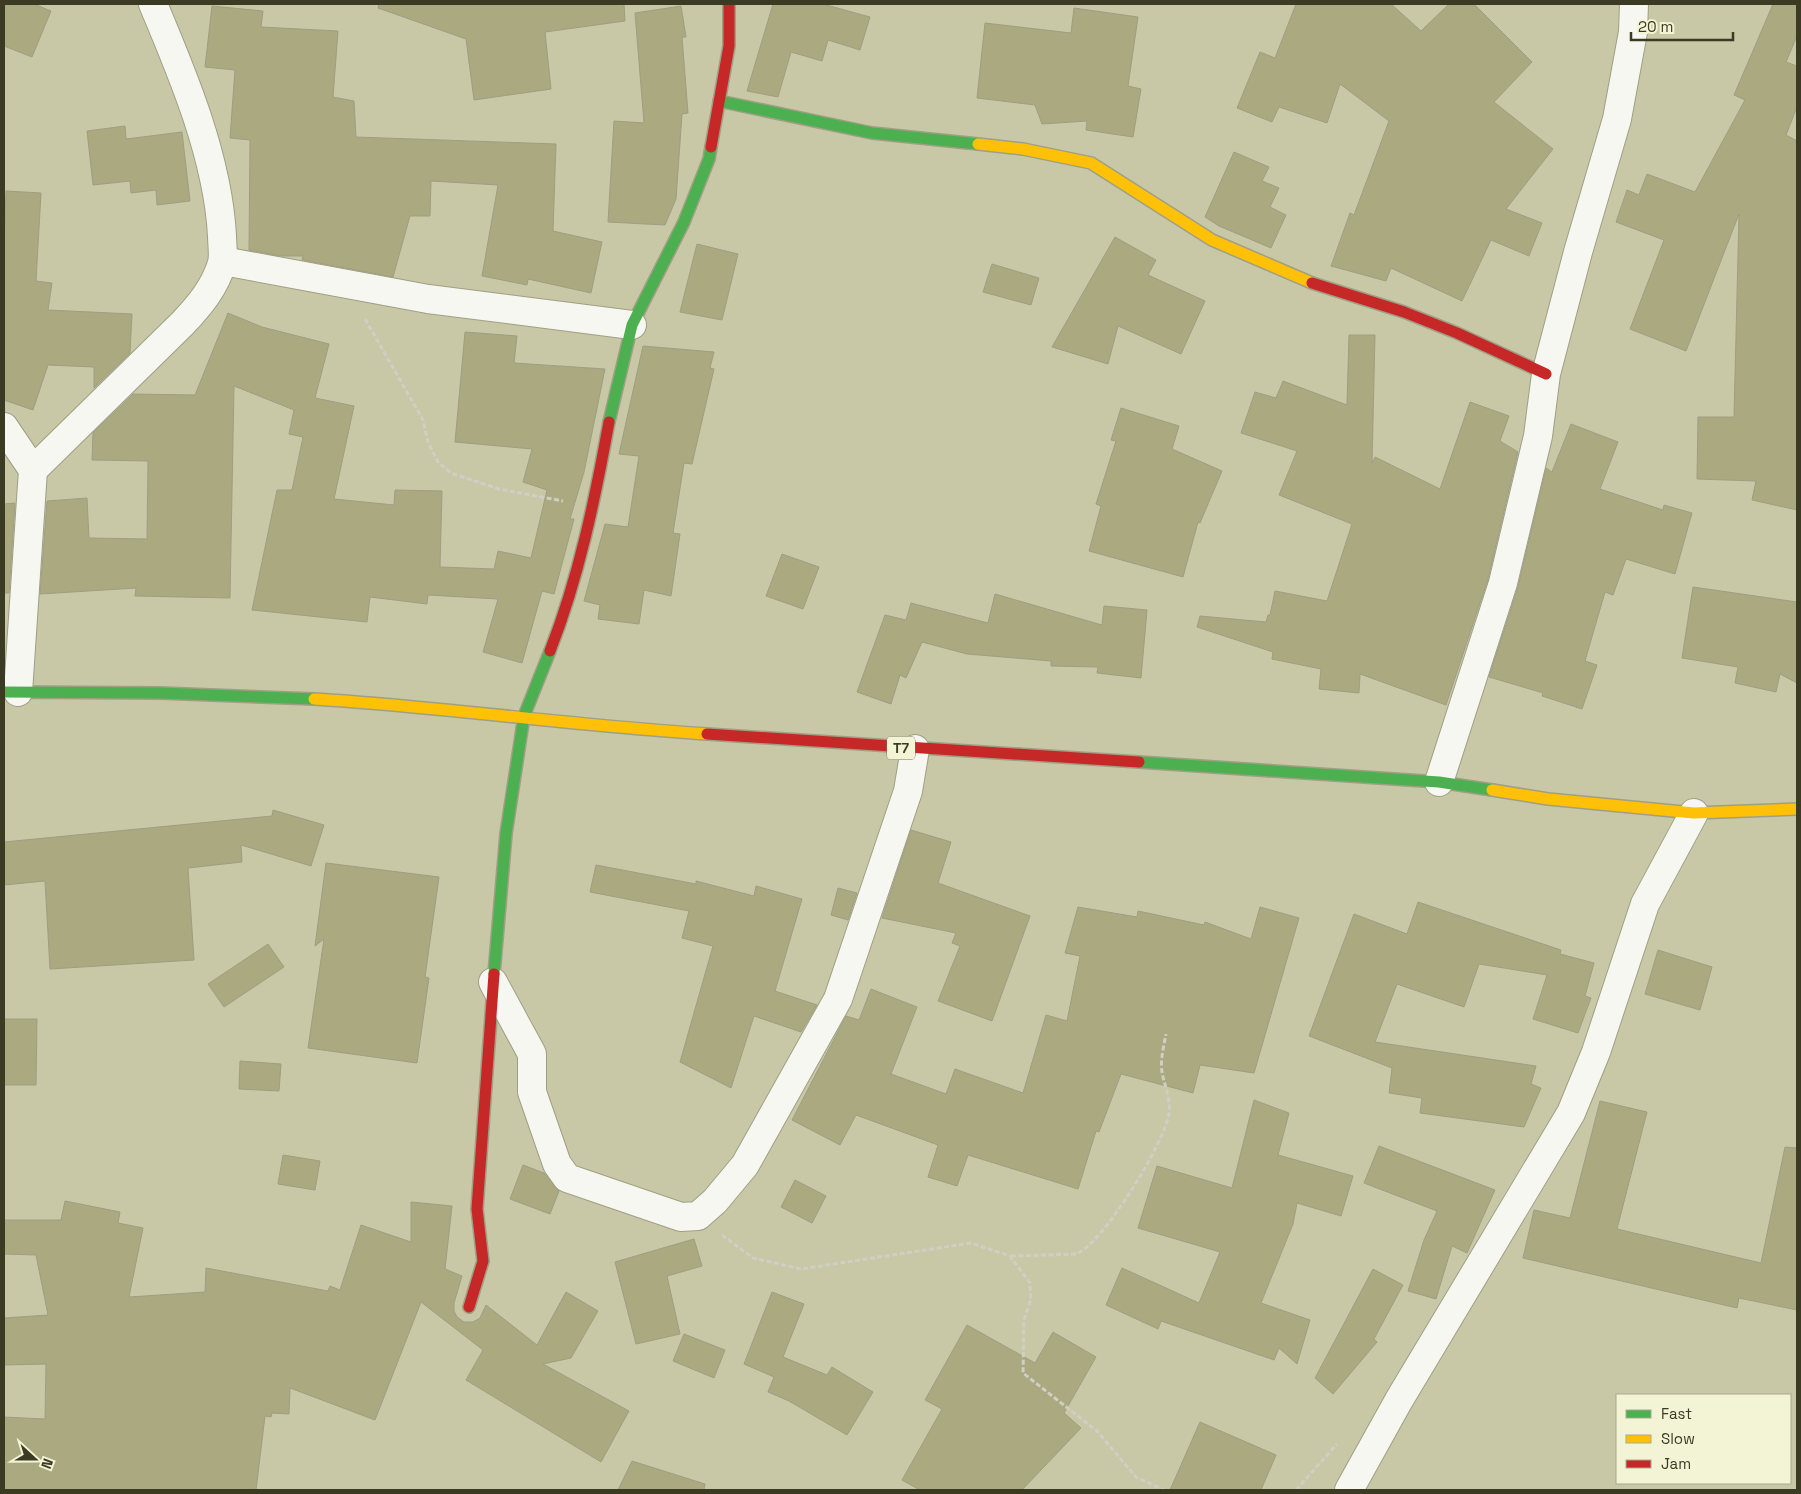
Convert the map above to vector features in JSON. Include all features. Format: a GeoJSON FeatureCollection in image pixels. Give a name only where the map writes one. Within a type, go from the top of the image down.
{"type":"FeatureCollection","features":[{"type":"Feature","properties":{"kind":"main road"},"geometry":{"type":"LineString","coordinates":[[469,1307],[483,1261],[477,1209],[493,982],[506,834],[524,716],[565,613],[593,508],[613,403],[632,325],[684,222],[705,168],[729,46],[729,4]]}},
{"type":"Feature","properties":{"kind":"main road"},"geometry":{"type":"LineString","coordinates":[[719,101],[872,133],[1023,148],[1091,163],[1212,240],[1315,284],[1404,312],[1457,333],[1546,374]]}},
{"type":"Feature","properties":{"kind":"main road","name":"T7"},"geometry":{"type":"LineString","coordinates":[[11,692],[240,695],[524,716],[628,729],[1439,782],[1548,799],[1694,812],[1797,809]]}},
{"type":"Feature","properties":{"kind":"street"},"geometry":{"type":"LineString","coordinates":[[33,470],[194,311],[205,298],[223,261],[221,220],[209,159],[178,64],[153,4]]}},
{"type":"Feature","properties":{"kind":"street"},"geometry":{"type":"LineString","coordinates":[[1439,782],[1503,583],[1538,436],[1546,374],[1578,252],[1618,119],[1633,32],[1634,4]]}},
{"type":"Feature","properties":{"kind":"street"},"geometry":{"type":"LineString","coordinates":[[223,261],[428,300],[632,325]]}},
{"type":"Feature","properties":{"kind":"street"},"geometry":{"type":"LineString","coordinates":[[4,427],[33,470],[11,692]]}},
{"type":"Feature","properties":{"kind":"street"},"geometry":{"type":"LineString","coordinates":[[493,982],[532,1054],[532,1092],[557,1164],[567,1178],[681,1217],[698,1216],[715,1201],[745,1166],[838,999],[908,790],[915,749]]}},
{"type":"Feature","properties":{"kind":"street"},"geometry":{"type":"LineString","coordinates":[[1349,1490],[1400,1400],[1571,1113],[1596,1052],[1645,904],[1694,812]]}},
{"type":"Feature","properties":{"kind":"path"},"geometry":{"type":"LineString","coordinates":[[345,284],[423,420],[428,442],[438,462],[451,473],[499,488],[593,508]]}},
{"type":"Feature","properties":{"kind":"path"},"geometry":{"type":"LineString","coordinates":[[698,1216],[753,1258],[801,1269],[972,1243],[1010,1256],[1076,1254],[1084,1251],[1103,1230],[1150,1160],[1164,1134],[1169,1112],[1168,1096],[1162,1070],[1166,1034]]}},
{"type":"Feature","properties":{"kind":"path"},"geometry":{"type":"LineString","coordinates":[[1010,1256],[1030,1283],[1031,1299],[1024,1320],[1024,1373],[1097,1431],[1136,1477],[1164,1490]]}},
{"type":"Feature","properties":{"kind":"building"},"geometry":{"type":"Polygon","coordinates":[[[4,4],[34,4],[51,11],[32,57],[4,46],[4,4]]]}},
{"type":"Feature","properties":{"kind":"building"},"geometry":{"type":"Polygon","coordinates":[[[379,4],[624,4],[625,21],[545,32],[551,89],[474,100],[466,39],[378,8],[379,4]]]}},
{"type":"Feature","properties":{"kind":"building"},"geometry":{"type":"Polygon","coordinates":[[[773,4],[823,4],[870,17],[860,50],[828,40],[822,61],[791,52],[778,97],[747,91],[773,4]]]}},
{"type":"Feature","properties":{"kind":"building"},"geometry":{"type":"Polygon","coordinates":[[[1296,4],[1391,4],[1421,31],[1449,4],[1474,4],[1532,62],[1494,102],[1553,149],[1506,209],[1542,223],[1529,256],[1491,240],[1462,301],[1391,268],[1386,281],[1331,266],[1350,213],[1354,215],[1389,121],[1340,84],[1327,123],[1279,107],[1272,122],[1237,108],[1260,52],[1275,58],[1296,4]]]}},
{"type":"Feature","properties":{"kind":"building"},"geometry":{"type":"Polygon","coordinates":[[[1773,4],[1797,4],[1797,36],[1786,62],[1797,66],[1797,107],[1786,135],[1797,141],[1797,510],[1752,500],[1756,481],[1697,479],[1698,417],[1734,417],[1739,214],[1686,351],[1630,329],[1664,240],[1616,222],[1627,190],[1639,195],[1647,174],[1695,192],[1745,100],[1734,95],[1773,4]]]}},
{"type":"Feature","properties":{"kind":"building"},"geometry":{"type":"Polygon","coordinates":[[[212,6],[263,11],[261,27],[338,31],[333,97],[354,101],[356,137],[556,144],[553,231],[602,242],[591,293],[528,279],[527,285],[482,276],[498,185],[431,181],[430,216],[410,216],[393,277],[302,260],[303,256],[280,256],[249,250],[250,140],[230,138],[235,70],[205,67],[212,6]]]}},
{"type":"Feature","properties":{"kind":"building"},"geometry":{"type":"Polygon","coordinates":[[[681,6],[686,37],[682,37],[688,113],[682,114],[676,199],[665,225],[608,222],[614,121],[644,123],[635,13],[681,6]]]}},
{"type":"Feature","properties":{"kind":"building"},"geometry":{"type":"Polygon","coordinates":[[[1074,8],[1138,17],[1128,86],[1141,89],[1133,137],[1086,130],[1087,121],[1042,124],[1035,105],[977,98],[985,23],[1071,33],[1074,8]]]}},
{"type":"Feature","properties":{"kind":"building"},"geometry":{"type":"Polygon","coordinates":[[[125,126],[126,139],[182,132],[190,201],[157,205],[156,190],[131,193],[130,181],[93,185],[87,131],[125,126]]]}},
{"type":"Feature","properties":{"kind":"building"},"geometry":{"type":"Polygon","coordinates":[[[1234,152],[1269,167],[1262,181],[1279,188],[1270,207],[1286,215],[1271,248],[1219,226],[1205,217],[1234,152]]]}},
{"type":"Feature","properties":{"kind":"building"},"geometry":{"type":"Polygon","coordinates":[[[6,191],[41,193],[36,281],[52,283],[48,310],[132,314],[130,353],[94,388],[94,367],[48,365],[33,410],[4,400],[4,241],[6,191]]]}},
{"type":"Feature","properties":{"kind":"building"},"geometry":{"type":"Polygon","coordinates":[[[1115,237],[1156,260],[1148,275],[1205,301],[1181,354],[1118,326],[1108,364],[1052,347],[1115,237]]]}},
{"type":"Feature","properties":{"kind":"building"},"geometry":{"type":"Polygon","coordinates":[[[697,244],[738,254],[722,320],[680,312],[697,244]]]}},
{"type":"Feature","properties":{"kind":"building"},"geometry":{"type":"Polygon","coordinates":[[[992,264],[1039,278],[1031,305],[983,292],[992,264]]]}},
{"type":"Feature","properties":{"kind":"building"},"geometry":{"type":"Polygon","coordinates":[[[228,313],[262,327],[329,344],[315,398],[354,406],[334,499],[394,505],[395,490],[442,491],[440,567],[494,569],[498,551],[531,558],[547,490],[523,482],[532,449],[455,442],[465,332],[517,336],[514,363],[605,369],[584,472],[570,519],[574,519],[554,594],[542,591],[522,663],[483,652],[498,599],[428,595],[427,604],[370,597],[367,622],[252,610],[277,490],[292,490],[303,437],[289,434],[294,410],[234,386],[230,598],[135,596],[136,588],[40,594],[47,501],[87,498],[89,538],[147,539],[148,461],[92,460],[93,433],[133,394],[195,395],[228,313]]]}},
{"type":"Feature","properties":{"kind":"building"},"geometry":{"type":"Polygon","coordinates":[[[1349,335],[1375,335],[1372,463],[1375,457],[1440,489],[1470,402],[1509,416],[1500,441],[1518,452],[1488,579],[1446,705],[1360,674],[1359,693],[1319,689],[1321,669],[1272,659],[1273,652],[1197,627],[1200,616],[1266,622],[1268,615],[1270,615],[1275,591],[1327,601],[1352,524],[1279,495],[1297,451],[1241,433],[1255,392],[1276,398],[1283,381],[1347,405],[1349,335]]]}},
{"type":"Feature","properties":{"kind":"building"},"geometry":{"type":"Polygon","coordinates":[[[643,346],[714,352],[710,368],[714,369],[692,464],[684,463],[673,533],[680,534],[671,596],[644,590],[639,624],[598,619],[600,605],[584,601],[605,524],[628,527],[639,456],[619,454],[643,346]]]}},
{"type":"Feature","properties":{"kind":"building"},"geometry":{"type":"Polygon","coordinates":[[[1121,408],[1179,426],[1172,449],[1222,471],[1200,523],[1198,522],[1183,577],[1089,551],[1101,506],[1096,504],[1116,441],[1111,440],[1121,408]]]}},
{"type":"Feature","properties":{"kind":"building"},"geometry":{"type":"Polygon","coordinates":[[[1571,424],[1618,442],[1600,489],[1663,510],[1664,505],[1692,513],[1675,574],[1626,559],[1613,595],[1605,592],[1585,661],[1597,665],[1582,709],[1542,696],[1543,693],[1489,677],[1518,587],[1546,468],[1552,472],[1571,424]]]}},
{"type":"Feature","properties":{"kind":"building"},"geometry":{"type":"Polygon","coordinates":[[[15,503],[9,593],[4,593],[4,504],[15,503]]]}},
{"type":"Feature","properties":{"kind":"building"},"geometry":{"type":"Polygon","coordinates":[[[782,554],[819,567],[803,609],[766,596],[782,554]]]}},
{"type":"Feature","properties":{"kind":"building"},"geometry":{"type":"Polygon","coordinates":[[[1693,587],[1797,602],[1797,683],[1780,674],[1776,692],[1735,683],[1738,667],[1682,658],[1693,587]]]}},
{"type":"Feature","properties":{"kind":"building"},"geometry":{"type":"Polygon","coordinates":[[[995,594],[1102,625],[1104,606],[1147,610],[1141,678],[1097,673],[1098,667],[1051,666],[1051,661],[967,654],[922,642],[906,678],[900,675],[891,704],[857,692],[885,615],[906,620],[911,603],[988,623],[995,594]]]}},
{"type":"Feature","properties":{"kind":"building"},"geometry":{"type":"Polygon","coordinates":[[[273,810],[324,825],[311,866],[241,845],[242,862],[188,868],[194,960],[50,969],[45,881],[4,885],[4,842],[272,816],[273,810]]]}},
{"type":"Feature","properties":{"kind":"building"},"geometry":{"type":"Polygon","coordinates":[[[911,830],[951,842],[938,883],[1030,916],[992,1021],[938,1001],[960,946],[952,943],[956,933],[882,918],[911,830]]]}},
{"type":"Feature","properties":{"kind":"building"},"geometry":{"type":"Polygon","coordinates":[[[326,863],[439,877],[425,977],[429,978],[417,1063],[308,1048],[324,939],[315,946],[326,863]]]}},
{"type":"Feature","properties":{"kind":"building"},"geometry":{"type":"Polygon","coordinates":[[[596,865],[696,884],[696,881],[754,896],[756,886],[802,899],[775,991],[817,1005],[801,1032],[754,1016],[731,1088],[680,1062],[713,946],[682,938],[689,911],[590,892],[596,865]]]}},
{"type":"Feature","properties":{"kind":"building"},"geometry":{"type":"Polygon","coordinates":[[[838,888],[857,893],[848,920],[831,915],[838,888]]]}},
{"type":"Feature","properties":{"kind":"building"},"geometry":{"type":"Polygon","coordinates":[[[1418,902],[1561,950],[1560,954],[1594,963],[1585,996],[1591,998],[1578,1033],[1533,1019],[1547,975],[1479,964],[1464,1007],[1397,984],[1375,1042],[1536,1066],[1531,1084],[1541,1088],[1524,1127],[1420,1113],[1422,1098],[1389,1093],[1392,1068],[1309,1036],[1354,914],[1407,934],[1418,902]]]}},
{"type":"Feature","properties":{"kind":"building"},"geometry":{"type":"Polygon","coordinates":[[[1078,907],[1137,917],[1138,911],[1204,925],[1205,922],[1251,939],[1260,907],[1299,918],[1254,1073],[1200,1065],[1193,1093],[1121,1074],[1099,1132],[1096,1131],[1078,1189],[968,1155],[957,1186],[928,1177],[938,1145],[856,1115],[840,1145],[792,1120],[846,1016],[859,1020],[871,989],[917,1007],[891,1074],[946,1094],[955,1069],[1023,1093],[1046,1015],[1067,1021],[1080,956],[1065,953],[1078,907]]]}},
{"type":"Feature","properties":{"kind":"building"},"geometry":{"type":"Polygon","coordinates":[[[268,944],[284,967],[224,1007],[208,984],[268,944]]]}},
{"type":"Feature","properties":{"kind":"building"},"geometry":{"type":"Polygon","coordinates":[[[1658,950],[1712,967],[1700,1010],[1645,994],[1658,950]]]}},
{"type":"Feature","properties":{"kind":"building"},"geometry":{"type":"Polygon","coordinates":[[[4,1019],[37,1019],[36,1085],[4,1085],[4,1019]]]}},
{"type":"Feature","properties":{"kind":"building"},"geometry":{"type":"Polygon","coordinates":[[[240,1061],[281,1064],[279,1091],[239,1089],[240,1061]]]}},
{"type":"Feature","properties":{"kind":"building"},"geometry":{"type":"Polygon","coordinates":[[[1254,1100],[1289,1113],[1278,1155],[1353,1176],[1341,1216],[1297,1203],[1293,1224],[1261,1303],[1310,1320],[1297,1364],[1279,1348],[1274,1360],[1161,1321],[1158,1329],[1106,1305],[1122,1268],[1199,1303],[1220,1252],[1138,1228],[1157,1166],[1232,1188],[1254,1100]]]}},
{"type":"Feature","properties":{"kind":"building"},"geometry":{"type":"Polygon","coordinates":[[[1600,1101],[1647,1112],[1617,1229],[1761,1263],[1785,1147],[1797,1148],[1797,1310],[1739,1298],[1737,1308],[1523,1258],[1534,1210],[1570,1218],[1600,1101]]]}},
{"type":"Feature","properties":{"kind":"building"},"geometry":{"type":"Polygon","coordinates":[[[1379,1146],[1495,1190],[1467,1253],[1452,1246],[1436,1299],[1408,1291],[1424,1240],[1437,1211],[1364,1183],[1379,1146]]]}},
{"type":"Feature","properties":{"kind":"building"},"geometry":{"type":"Polygon","coordinates":[[[283,1155],[320,1161],[315,1190],[278,1184],[283,1155]]]}},
{"type":"Feature","properties":{"kind":"building"},"geometry":{"type":"Polygon","coordinates":[[[523,1165],[544,1173],[559,1191],[550,1214],[510,1199],[523,1165]]]}},
{"type":"Feature","properties":{"kind":"building"},"geometry":{"type":"Polygon","coordinates":[[[795,1180],[826,1196],[812,1223],[781,1207],[795,1180]]]}},
{"type":"Feature","properties":{"kind":"building"},"geometry":{"type":"Polygon","coordinates":[[[65,1201],[120,1212],[118,1223],[143,1228],[129,1297],[205,1292],[206,1268],[328,1291],[330,1286],[340,1290],[361,1225],[411,1242],[411,1202],[452,1206],[445,1269],[462,1276],[454,1303],[454,1311],[457,1317],[464,1322],[473,1322],[480,1318],[486,1305],[537,1345],[566,1292],[598,1311],[571,1358],[543,1364],[629,1411],[601,1462],[466,1380],[483,1350],[421,1302],[375,1420],[290,1388],[289,1414],[272,1413],[271,1417],[265,1416],[256,1490],[4,1490],[4,1417],[45,1419],[46,1364],[4,1365],[4,1318],[48,1315],[36,1255],[4,1254],[4,1220],[61,1220],[65,1201]]]}},
{"type":"Feature","properties":{"kind":"building"},"geometry":{"type":"Polygon","coordinates":[[[694,1239],[702,1266],[667,1276],[680,1334],[636,1344],[615,1262],[694,1239]]]}},
{"type":"Feature","properties":{"kind":"building"},"geometry":{"type":"Polygon","coordinates":[[[1373,1269],[1403,1285],[1374,1339],[1377,1342],[1333,1394],[1315,1378],[1373,1269]]]}},
{"type":"Feature","properties":{"kind":"building"},"geometry":{"type":"Polygon","coordinates":[[[772,1292],[804,1304],[783,1357],[827,1375],[832,1367],[873,1392],[847,1435],[789,1401],[768,1392],[774,1377],[744,1364],[772,1292]]]}},
{"type":"Feature","properties":{"kind":"building"},"geometry":{"type":"Polygon","coordinates":[[[967,1325],[1035,1363],[1053,1332],[1096,1357],[1064,1413],[1081,1428],[1022,1490],[920,1490],[902,1480],[942,1409],[925,1400],[967,1325]]]}},
{"type":"Feature","properties":{"kind":"building"},"geometry":{"type":"Polygon","coordinates":[[[684,1334],[725,1350],[714,1378],[673,1361],[684,1334]]]}},
{"type":"Feature","properties":{"kind":"building"},"geometry":{"type":"Polygon","coordinates":[[[1200,1422],[1276,1455],[1261,1490],[1170,1490],[1200,1422]]]}},
{"type":"Feature","properties":{"kind":"building"},"geometry":{"type":"Polygon","coordinates":[[[632,1461],[705,1484],[704,1490],[618,1490],[632,1461]]]}},
{"type":"Feature","properties":{"kind":"traffic: fast"},"geometry":{"type":"LineString","coordinates":[[719,101],[872,133],[978,144]]}},
{"type":"Feature","properties":{"kind":"traffic: fast"},"geometry":{"type":"LineString","coordinates":[[609,422],[632,325],[684,222],[709,159],[711,147]]}},
{"type":"Feature","properties":{"kind":"traffic: fast"},"geometry":{"type":"LineString","coordinates":[[494,974],[506,834],[524,716],[550,651]]}},
{"type":"Feature","properties":{"kind":"traffic: fast"},"geometry":{"type":"LineString","coordinates":[[4,692],[160,693],[314,699]]}},
{"type":"Feature","properties":{"kind":"traffic: fast"},"geometry":{"type":"LineString","coordinates":[[1139,762],[1439,782],[1492,790]]}},
{"type":"Feature","properties":{"kind":"traffic: slow"},"geometry":{"type":"LineString","coordinates":[[978,144],[1023,149],[1091,163],[1212,240],[1312,283]]}},
{"type":"Feature","properties":{"kind":"traffic: slow"},"geometry":{"type":"LineString","coordinates":[[314,699],[707,734]]}},
{"type":"Feature","properties":{"kind":"traffic: slow"},"geometry":{"type":"LineString","coordinates":[[1492,790],[1548,799],[1694,813],[1797,809]]}},
{"type":"Feature","properties":{"kind":"traffic: jam"},"geometry":{"type":"LineString","coordinates":[[711,147],[729,46],[729,4]]}},
{"type":"Feature","properties":{"kind":"traffic: jam"},"geometry":{"type":"LineString","coordinates":[[1312,283],[1404,312],[1457,333],[1546,374]]}},
{"type":"Feature","properties":{"kind":"traffic: jam"},"geometry":{"type":"LineString","coordinates":[[550,651],[578,566],[609,422]]}},
{"type":"Feature","properties":{"kind":"traffic: jam"},"geometry":{"type":"LineString","coordinates":[[707,734],[1139,762]]}},
{"type":"Feature","properties":{"kind":"traffic: jam"},"geometry":{"type":"LineString","coordinates":[[469,1307],[483,1261],[477,1209],[494,974]]}}]}
